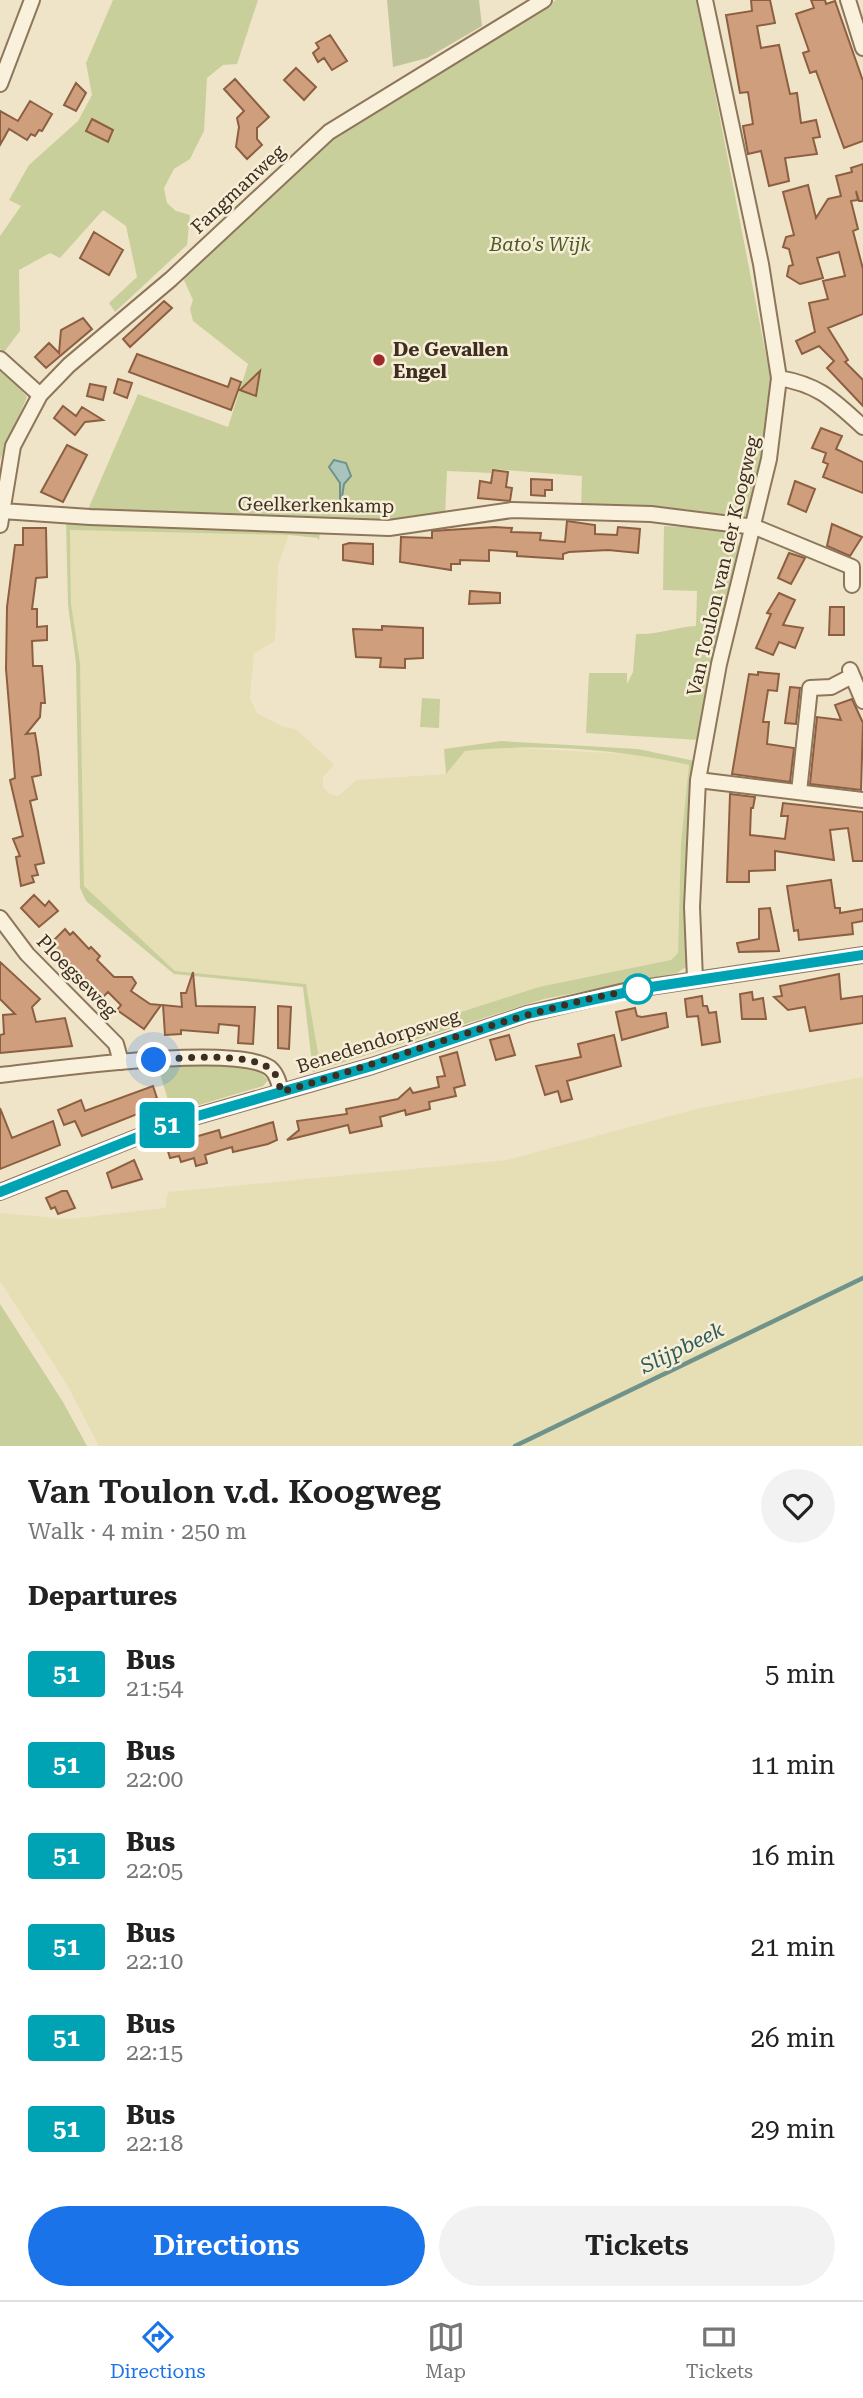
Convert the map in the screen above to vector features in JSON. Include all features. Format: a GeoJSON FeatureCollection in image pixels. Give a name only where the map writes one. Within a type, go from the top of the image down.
{"type":"FeatureCollection","features":[{"type":"Feature","properties":{"kind":"street"},"geometry":{"type":"LineString","coordinates":[[0,83],[32,0]]}},
{"type":"Feature","properties":{"kind":"street","name":"Fangmanweg"},"geometry":{"type":"LineString","coordinates":[[0,477],[10,460],[24,421],[40,395],[69,365],[171,279],[319,140],[544,0]]}},
{"type":"Feature","properties":{"kind":"street","name":"Van Toulon van der Koogweg"},"geometry":{"type":"LineString","coordinates":[[695,979],[692,907],[698,780],[719,664],[755,527],[769,459],[779,378],[761,264],[705,0]]}},
{"type":"Feature","properties":{"kind":"street"},"geometry":{"type":"LineString","coordinates":[[848,0],[863,48]]}},
{"type":"Feature","properties":{"kind":"street"},"geometry":{"type":"LineString","coordinates":[[0,359],[40,395]]}},
{"type":"Feature","properties":{"kind":"street"},"geometry":{"type":"LineString","coordinates":[[779,378],[806,383],[822,390],[863,427]]}},
{"type":"Feature","properties":{"kind":"street","name":"Fangmanweg"},"geometry":{"type":"LineString","coordinates":[[1,518],[10,460]]}},
{"type":"Feature","properties":{"kind":"street","name":"Geelkerkenkamp"},"geometry":{"type":"LineString","coordinates":[[1,518],[103,518],[389,527],[521,509],[651,514],[755,527],[852,568],[852,585]]}},
{"type":"Feature","properties":{"kind":"street"},"geometry":{"type":"LineString","coordinates":[[799,792],[810,688],[831,687],[851,672],[863,701]]}},
{"type":"Feature","properties":{"kind":"street"},"geometry":{"type":"LineString","coordinates":[[698,780],[863,800]]}},
{"type":"Feature","properties":{"kind":"street","name":"Ploegseweg"},"geometry":{"type":"LineString","coordinates":[[0,918],[27,954],[116,1044],[121,1062]]}},
{"type":"Feature","properties":{"kind":"street","name":"Benedendorpsweg"},"geometry":{"type":"LineString","coordinates":[[0,1192],[142,1134],[372,1066],[527,1014],[695,979],[863,955]]}},
{"type":"Feature","properties":{"kind":"street"},"geometry":{"type":"LineString","coordinates":[[0,1075],[121,1062],[190,1058],[257,1063],[269,1068],[277,1076],[281,1092]]}},
{"type":"Feature","properties":{"kind":"shaded area"},"geometry":{"type":"Polygon","coordinates":[[[70,529],[289,535],[278,565],[275,641],[254,653],[250,698],[257,713],[281,726],[296,729],[334,765],[323,777],[323,787],[329,794],[338,796],[357,780],[446,774],[465,751],[499,747],[645,755],[689,765],[681,843],[678,954],[671,960],[319,1058],[306,984],[175,971],[84,887],[80,664],[71,605],[70,529]]]}},
{"type":"Feature","properties":{"kind":"shaded area"},"geometry":{"type":"Polygon","coordinates":[[[863,1077],[863,1446],[99,1446],[66,1383],[0,1281],[0,1213],[69,1219],[165,1208],[168,1192],[507,1160],[696,1109],[863,1077]]]}},
{"type":"Feature","properties":{"kind":"green space"},"geometry":{"type":"Polygon","coordinates":[[[113,0],[258,0],[237,64],[223,65],[207,78],[204,131],[190,159],[174,169],[164,188],[167,203],[176,211],[190,215],[187,245],[115,312],[109,303],[137,277],[126,226],[103,210],[60,258],[50,253],[19,270],[20,331],[4,352],[0,349],[0,236],[21,206],[9,200],[29,165],[78,121],[92,95],[86,63],[113,0]]]}},
{"type":"Feature","properties":{"kind":"green space"},"geometry":{"type":"Polygon","coordinates":[[[387,0],[479,0],[482,26],[427,58],[393,67],[387,0]]]}},
{"type":"Feature","properties":{"kind":"green space","name":"Bato's Wijk"},"geometry":{"type":"Polygon","coordinates":[[[556,0],[697,0],[771,381],[753,517],[629,508],[581,509],[582,476],[492,469],[491,473],[447,471],[445,516],[397,524],[86,514],[138,394],[228,427],[248,364],[193,321],[190,309],[193,300],[184,280],[192,266],[322,144],[556,0]]]}},
{"type":"Feature","properties":{"kind":"green space"},"geometry":{"type":"Polygon","coordinates":[[[0,365],[27,397],[0,460],[0,365]]]}},
{"type":"Feature","properties":{"kind":"green space"},"geometry":{"type":"Polygon","coordinates":[[[66,523],[320,532],[319,541],[318,538],[289,535],[70,530],[71,604],[80,663],[84,886],[175,971],[306,984],[319,1058],[539,987],[671,960],[678,953],[681,843],[689,765],[607,751],[492,749],[465,751],[446,774],[444,749],[501,741],[638,749],[695,761],[687,855],[686,967],[677,973],[544,999],[313,1072],[303,987],[174,974],[86,901],[80,888],[76,663],[68,605],[66,523]]]}},
{"type":"Feature","properties":{"kind":"green space"},"geometry":{"type":"Polygon","coordinates":[[[664,526],[735,530],[739,547],[699,740],[586,733],[589,673],[627,673],[627,684],[633,672],[636,634],[696,626],[697,591],[663,590],[664,526]]]}},
{"type":"Feature","properties":{"kind":"green space"},"geometry":{"type":"Polygon","coordinates":[[[422,698],[440,699],[439,728],[420,727],[422,698]]]}},
{"type":"Feature","properties":{"kind":"green space"},"geometry":{"type":"Polygon","coordinates":[[[219,1063],[262,1070],[261,1073],[268,1080],[263,1086],[172,1113],[157,1064],[219,1063]]]}},
{"type":"Feature","properties":{"kind":"green space"},"geometry":{"type":"Polygon","coordinates":[[[0,1304],[63,1402],[87,1446],[0,1446],[0,1304]]]}},
{"type":"Feature","properties":{"kind":"water"},"geometry":{"type":"Polygon","coordinates":[[[334,460],[346,463],[351,476],[344,484],[340,510],[340,483],[329,467],[334,460]]]}},
{"type":"Feature","properties":{"kind":"building"},"geometry":{"type":"Polygon","coordinates":[[[751,0],[770,0],[775,23],[757,26],[761,48],[779,45],[790,94],[797,93],[801,123],[816,120],[820,137],[813,138],[817,154],[785,158],[789,181],[769,186],[761,151],[748,154],[743,126],[753,124],[748,92],[740,93],[726,15],[752,11],[751,0]]]}},
{"type":"Feature","properties":{"kind":"building"},"geometry":{"type":"Polygon","coordinates":[[[811,0],[825,0],[826,4],[835,1],[863,81],[863,141],[844,148],[816,71],[810,73],[803,53],[809,51],[796,14],[814,8],[811,0]]]}},
{"type":"Feature","properties":{"kind":"building"},"geometry":{"type":"Polygon","coordinates":[[[330,35],[347,61],[332,70],[324,58],[318,62],[313,53],[319,48],[316,43],[330,35]]]}},
{"type":"Feature","properties":{"kind":"building"},"geometry":{"type":"Polygon","coordinates":[[[296,68],[316,87],[304,100],[284,80],[296,68]]]}},
{"type":"Feature","properties":{"kind":"building"},"geometry":{"type":"Polygon","coordinates":[[[235,79],[269,117],[257,128],[257,139],[262,145],[247,159],[236,147],[239,127],[237,118],[244,111],[224,89],[235,79]]]}},
{"type":"Feature","properties":{"kind":"building"},"geometry":{"type":"Polygon","coordinates":[[[76,83],[86,93],[76,111],[64,105],[76,83]]]}},
{"type":"Feature","properties":{"kind":"building"},"geometry":{"type":"Polygon","coordinates":[[[30,101],[52,114],[42,131],[39,130],[35,136],[31,134],[27,140],[9,129],[0,145],[0,111],[18,121],[30,101]]]}},
{"type":"Feature","properties":{"kind":"building"},"geometry":{"type":"Polygon","coordinates":[[[92,119],[113,130],[108,142],[86,131],[92,119]]]}},
{"type":"Feature","properties":{"kind":"building"},"geometry":{"type":"Polygon","coordinates":[[[863,164],[863,201],[859,201],[856,191],[858,200],[851,201],[858,229],[853,231],[863,269],[863,314],[828,328],[848,360],[845,362],[863,380],[863,406],[827,368],[834,361],[819,346],[802,354],[796,341],[815,332],[809,303],[828,299],[823,281],[845,276],[839,252],[817,258],[823,278],[800,284],[787,276],[789,266],[793,265],[789,249],[783,247],[786,237],[794,235],[783,192],[808,185],[816,218],[828,199],[841,196],[836,176],[852,172],[851,168],[863,164]]]}},
{"type":"Feature","properties":{"kind":"building"},"geometry":{"type":"Polygon","coordinates":[[[94,232],[123,250],[109,275],[80,258],[94,232]]]}},
{"type":"Feature","properties":{"kind":"building"},"geometry":{"type":"Polygon","coordinates":[[[164,301],[172,308],[130,347],[123,339],[164,301]]]}},
{"type":"Feature","properties":{"kind":"building"},"geometry":{"type":"Polygon","coordinates":[[[83,318],[92,329],[46,368],[35,357],[49,343],[59,353],[61,330],[83,318]]]}},
{"type":"Feature","properties":{"kind":"building"},"geometry":{"type":"Polygon","coordinates":[[[137,354],[228,387],[231,378],[241,382],[231,410],[129,372],[137,354]]]}},
{"type":"Feature","properties":{"kind":"building"},"geometry":{"type":"Polygon","coordinates":[[[260,371],[256,396],[240,390],[260,371]]]}},
{"type":"Feature","properties":{"kind":"building"},"geometry":{"type":"Polygon","coordinates":[[[118,379],[132,383],[127,398],[114,393],[118,379]]]}},
{"type":"Feature","properties":{"kind":"building"},"geometry":{"type":"Polygon","coordinates":[[[90,384],[106,387],[103,400],[87,396],[90,384]]]}},
{"type":"Feature","properties":{"kind":"building"},"geometry":{"type":"Polygon","coordinates":[[[63,406],[76,416],[82,407],[103,420],[85,422],[75,435],[54,418],[63,406]]]}},
{"type":"Feature","properties":{"kind":"building"},"geometry":{"type":"Polygon","coordinates":[[[821,428],[842,436],[836,449],[863,462],[863,493],[823,477],[828,464],[823,462],[826,453],[812,448],[821,428]]]}},
{"type":"Feature","properties":{"kind":"building"},"geometry":{"type":"Polygon","coordinates":[[[67,445],[87,455],[63,502],[41,492],[67,445]]]}},
{"type":"Feature","properties":{"kind":"building"},"geometry":{"type":"Polygon","coordinates":[[[493,470],[508,472],[506,487],[512,488],[510,501],[478,498],[480,481],[491,483],[493,470]]]}},
{"type":"Feature","properties":{"kind":"building"},"geometry":{"type":"Polygon","coordinates":[[[531,479],[552,480],[552,490],[545,490],[545,496],[531,495],[531,479]]]}},
{"type":"Feature","properties":{"kind":"building"},"geometry":{"type":"Polygon","coordinates":[[[795,481],[815,489],[806,512],[788,504],[795,481]]]}},
{"type":"Feature","properties":{"kind":"building"},"geometry":{"type":"Polygon","coordinates":[[[567,521],[595,525],[595,534],[617,535],[618,527],[640,529],[638,553],[608,550],[569,552],[563,554],[563,559],[517,556],[517,552],[489,550],[489,561],[460,560],[460,564],[451,564],[451,570],[400,562],[401,537],[432,538],[432,531],[495,527],[512,528],[511,532],[541,533],[540,540],[565,542],[567,521]]]}},
{"type":"Feature","properties":{"kind":"building"},"geometry":{"type":"Polygon","coordinates":[[[832,524],[862,537],[850,556],[827,546],[832,524]]]}},
{"type":"Feature","properties":{"kind":"building"},"geometry":{"type":"Polygon","coordinates":[[[23,528],[46,528],[47,577],[36,578],[32,609],[37,609],[37,627],[47,626],[47,640],[32,641],[33,666],[42,666],[45,703],[41,703],[40,717],[26,734],[35,733],[38,751],[41,775],[32,777],[37,799],[30,801],[44,863],[35,865],[38,875],[32,876],[34,882],[21,886],[16,857],[20,856],[13,839],[23,836],[10,780],[15,778],[6,669],[7,607],[15,545],[23,545],[23,528]]]}},
{"type":"Feature","properties":{"kind":"building"},"geometry":{"type":"Polygon","coordinates":[[[373,544],[373,564],[343,560],[343,545],[373,544]]]}},
{"type":"Feature","properties":{"kind":"building"},"geometry":{"type":"Polygon","coordinates":[[[789,553],[805,558],[791,584],[778,578],[789,553]]]}},
{"type":"Feature","properties":{"kind":"building"},"geometry":{"type":"Polygon","coordinates":[[[470,591],[500,593],[500,603],[469,604],[470,591]]]}},
{"type":"Feature","properties":{"kind":"building"},"geometry":{"type":"Polygon","coordinates":[[[779,593],[795,600],[783,625],[803,628],[795,648],[779,642],[773,655],[756,648],[771,614],[767,613],[779,593]]]}},
{"type":"Feature","properties":{"kind":"building"},"geometry":{"type":"Polygon","coordinates":[[[830,607],[844,607],[844,635],[829,635],[830,607]]]}},
{"type":"Feature","properties":{"kind":"building"},"geometry":{"type":"Polygon","coordinates":[[[382,626],[423,628],[423,658],[405,659],[405,668],[380,667],[381,658],[356,657],[353,629],[382,630],[382,626]]]}},
{"type":"Feature","properties":{"kind":"building"},"geometry":{"type":"Polygon","coordinates":[[[758,672],[779,674],[777,691],[768,690],[763,722],[769,722],[767,744],[794,748],[790,782],[732,774],[749,674],[758,675],[758,672]]]}},
{"type":"Feature","properties":{"kind":"building"},"geometry":{"type":"Polygon","coordinates":[[[790,687],[800,688],[796,724],[785,723],[790,687]]]}},
{"type":"Feature","properties":{"kind":"building"},"geometry":{"type":"Polygon","coordinates":[[[852,699],[863,723],[861,790],[810,784],[817,717],[841,720],[835,705],[852,699]]]}},
{"type":"Feature","properties":{"kind":"building"},"geometry":{"type":"Polygon","coordinates":[[[730,794],[755,797],[751,808],[750,835],[785,839],[788,816],[781,816],[783,803],[863,812],[863,861],[853,861],[848,828],[830,830],[834,860],[775,851],[775,870],[749,871],[749,882],[727,882],[730,794]]]}},
{"type":"Feature","properties":{"kind":"building"},"geometry":{"type":"Polygon","coordinates":[[[831,880],[835,908],[840,908],[840,913],[863,909],[863,921],[852,923],[853,934],[799,940],[798,930],[794,931],[787,886],[831,880]]]}},
{"type":"Feature","properties":{"kind":"building"},"geometry":{"type":"Polygon","coordinates":[[[34,895],[45,906],[49,901],[58,911],[39,927],[21,908],[34,895]]]}},
{"type":"Feature","properties":{"kind":"building"},"geometry":{"type":"Polygon","coordinates":[[[770,908],[779,951],[739,952],[737,943],[759,939],[759,909],[770,908]]]}},
{"type":"Feature","properties":{"kind":"building"},"geometry":{"type":"Polygon","coordinates":[[[65,929],[70,935],[73,932],[89,949],[91,947],[100,956],[97,960],[114,977],[132,977],[136,983],[131,991],[150,1004],[161,1005],[144,1029],[117,1010],[121,1005],[108,992],[103,997],[50,944],[65,929]]]}},
{"type":"Feature","properties":{"kind":"building"},"geometry":{"type":"Polygon","coordinates":[[[0,962],[40,999],[32,1007],[36,1022],[65,1018],[72,1046],[0,1053],[0,1035],[4,1034],[3,1015],[15,1014],[0,999],[0,962]]]}},
{"type":"Feature","properties":{"kind":"building"},"geometry":{"type":"Polygon","coordinates":[[[193,972],[196,1006],[255,1007],[253,1044],[238,1043],[239,1026],[219,1024],[218,1033],[181,1030],[181,1034],[165,1035],[163,1005],[182,1007],[181,993],[186,993],[193,972]]]}},
{"type":"Feature","properties":{"kind":"building"},"geometry":{"type":"Polygon","coordinates":[[[839,974],[841,999],[863,996],[863,1023],[810,1031],[805,1007],[788,1010],[774,997],[782,996],[780,986],[839,974]]]}},
{"type":"Feature","properties":{"kind":"building"},"geometry":{"type":"Polygon","coordinates":[[[752,992],[753,1000],[763,998],[766,1019],[742,1019],[740,994],[752,992]]]}},
{"type":"Feature","properties":{"kind":"building"},"geometry":{"type":"Polygon","coordinates":[[[702,996],[703,1006],[707,1006],[709,1013],[716,1012],[720,1042],[702,1045],[698,1016],[687,1017],[685,999],[702,996]]]}},
{"type":"Feature","properties":{"kind":"building"},"geometry":{"type":"Polygon","coordinates":[[[278,1006],[291,1007],[289,1049],[278,1048],[278,1006]]]}},
{"type":"Feature","properties":{"kind":"building"},"geometry":{"type":"Polygon","coordinates":[[[635,1008],[637,1016],[642,1017],[666,1013],[668,1027],[622,1040],[616,1012],[635,1008]]]}},
{"type":"Feature","properties":{"kind":"building"},"geometry":{"type":"Polygon","coordinates":[[[509,1035],[515,1055],[496,1060],[490,1040],[509,1035]]]}},
{"type":"Feature","properties":{"kind":"building"},"geometry":{"type":"Polygon","coordinates":[[[614,1035],[621,1066],[567,1081],[572,1099],[561,1102],[558,1091],[545,1095],[536,1066],[581,1057],[578,1044],[614,1035]]]}},
{"type":"Feature","properties":{"kind":"building"},"geometry":{"type":"Polygon","coordinates":[[[457,1052],[465,1085],[454,1088],[456,1096],[429,1102],[430,1109],[406,1115],[405,1110],[380,1117],[382,1126],[350,1133],[348,1125],[287,1140],[299,1130],[297,1121],[347,1114],[346,1109],[398,1099],[410,1088],[413,1093],[439,1087],[437,1077],[445,1076],[440,1057],[457,1052]]]}},
{"type":"Feature","properties":{"kind":"building"},"geometry":{"type":"Polygon","coordinates":[[[153,1086],[157,1098],[142,1103],[145,1111],[82,1136],[75,1121],[64,1125],[58,1110],[81,1100],[85,1111],[153,1086]]]}},
{"type":"Feature","properties":{"kind":"building"},"geometry":{"type":"Polygon","coordinates":[[[0,1108],[12,1138],[53,1121],[60,1145],[0,1169],[0,1108]]]}},
{"type":"Feature","properties":{"kind":"building"},"geometry":{"type":"Polygon","coordinates":[[[273,1122],[277,1140],[233,1152],[232,1147],[205,1155],[207,1163],[196,1166],[194,1158],[181,1162],[179,1156],[170,1158],[167,1148],[219,1130],[221,1138],[273,1122]]]}},
{"type":"Feature","properties":{"kind":"building"},"geometry":{"type":"Polygon","coordinates":[[[134,1160],[142,1179],[112,1188],[107,1173],[134,1160]]]}},
{"type":"Feature","properties":{"kind":"building"},"geometry":{"type":"Polygon","coordinates":[[[67,1191],[75,1208],[58,1214],[55,1207],[51,1209],[46,1198],[67,1191]]]}},
{"type":"Feature","properties":{"kind":"waterway","name":"Slijpbeek"},"geometry":{"type":"LineString","coordinates":[[515,1446],[863,1278]]}},
{"type":"Feature","properties":{"kind":"bus line","name":"51"},"geometry":{"type":"LineString","coordinates":[[0,1192],[132,1137],[173,1123],[372,1066],[527,1014],[629,990],[863,955]]}},
{"type":"Feature","properties":{"kind":"place","name":"De Gevallen Engel"},"geometry":{"type":"Point","coordinates":[379,360]}},
{"type":"Feature","properties":{"kind":"route"},"geometry":{"type":"LineString","coordinates":[[154,1060],[211,1058],[257,1063],[269,1068],[277,1076],[281,1092],[372,1066],[527,1014],[638,989]]}}]}
